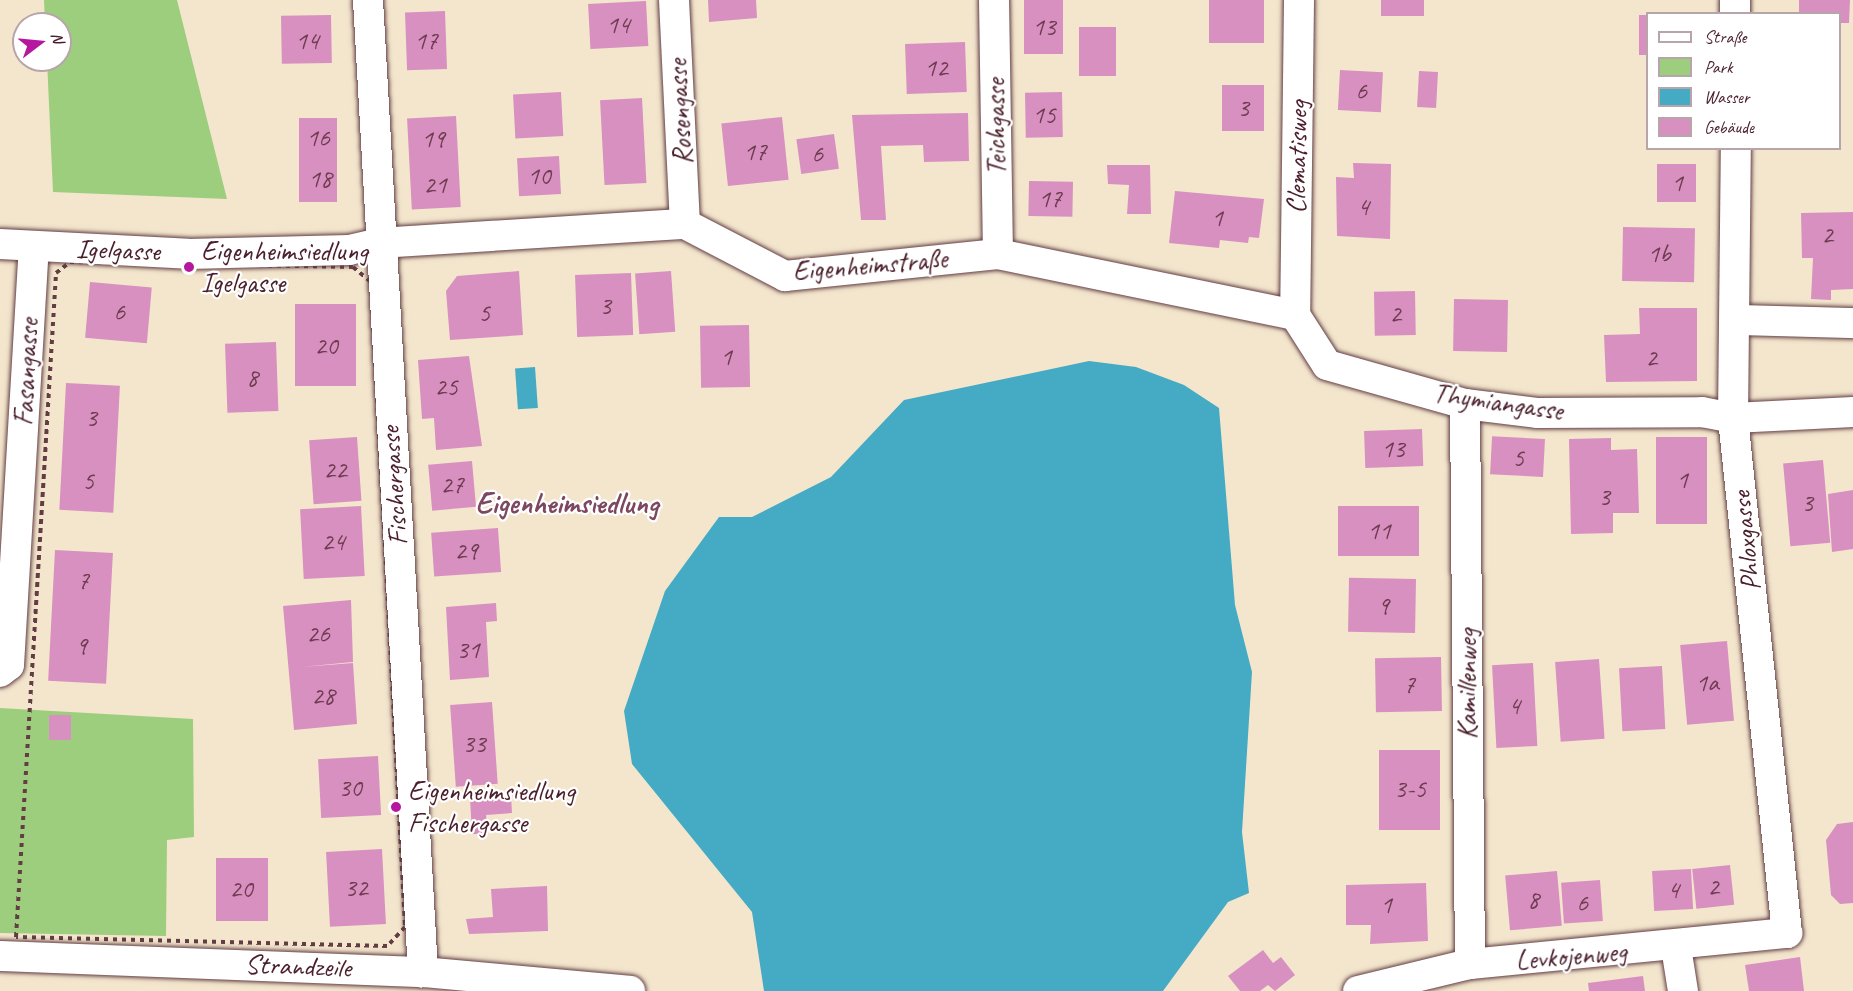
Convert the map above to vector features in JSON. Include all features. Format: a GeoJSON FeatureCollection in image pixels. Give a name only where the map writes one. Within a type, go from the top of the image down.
{"type":"FeatureCollection","features":[{"type":"Feature","properties":{"kind":"street","name":"Fischergasse"},"geometry":{"type":"LineString","coordinates":[[368,0],[379,243],[423,972]]}},
{"type":"Feature","properties":{"kind":"street","name":"Rosengasse"},"geometry":{"type":"LineString","coordinates":[[674,0],[685,224]]}},
{"type":"Feature","properties":{"kind":"street","name":"Teichgasse"},"geometry":{"type":"LineString","coordinates":[[994,0],[998,254]]}},
{"type":"Feature","properties":{"kind":"street","name":"Clematisweg"},"geometry":{"type":"LineString","coordinates":[[1295,315],[1299,0]]}},
{"type":"Feature","properties":{"kind":"street","name":"Phloxgasse"},"geometry":{"type":"LineString","coordinates":[[1736,150],[1736,320],[1733,418],[1786,933]]}},
{"type":"Feature","properties":{"kind":"street"},"geometry":{"type":"LineString","coordinates":[[379,243],[685,224]]}},
{"type":"Feature","properties":{"kind":"street","name":"Eigenheimstraße"},"geometry":{"type":"LineString","coordinates":[[685,224],[786,276],[998,254],[1295,315]]}},
{"type":"Feature","properties":{"kind":"street","name":"Igelgasse"},"geometry":{"type":"LineString","coordinates":[[0,244],[188,254],[349,250],[379,243]]}},
{"type":"Feature","properties":{"kind":"street","name":"Fasangasse"},"geometry":{"type":"LineString","coordinates":[[0,672],[9,665],[34,247]]}},
{"type":"Feature","properties":{"kind":"street","name":"Thymiangasse"},"geometry":{"type":"LineString","coordinates":[[1295,315],[1327,365],[1466,404],[1538,413],[1702,412],[1733,418],[1853,412]]}},
{"type":"Feature","properties":{"kind":"street"},"geometry":{"type":"LineString","coordinates":[[1736,320],[1853,323]]}},
{"type":"Feature","properties":{"kind":"street","name":"Kamillenweg"},"geometry":{"type":"LineString","coordinates":[[1466,404],[1470,964]]}},
{"type":"Feature","properties":{"kind":"street","name":"Levkojenweg"},"geometry":{"type":"LineString","coordinates":[[1358,991],[1470,964],[1676,947],[1786,933]]}},
{"type":"Feature","properties":{"kind":"street","name":"Strandzeile"},"geometry":{"type":"LineString","coordinates":[[8,947],[267,978],[423,972],[630,991]]}},
{"type":"Feature","properties":{"kind":"street"},"geometry":{"type":"LineString","coordinates":[[1676,947],[1683,991]]}},
{"type":"Feature","properties":{"kind":"path"},"geometry":{"type":"LineString","coordinates":[[70,262],[352,267],[371,282],[405,927],[387,946],[8,947],[56,273],[70,262]]}},
{"type":"Feature","properties":{"kind":"green space"},"geometry":{"type":"Polygon","coordinates":[[[44,0],[177,0],[227,199],[53,192],[48,72],[72,72],[72,12],[44,12],[44,0]]]}},
{"type":"Feature","properties":{"kind":"green space"},"geometry":{"type":"Polygon","coordinates":[[[0,708],[193,719],[194,837],[167,840],[166,936],[0,933],[0,708]]]}},
{"type":"Feature","properties":{"kind":"water"},"geometry":{"type":"Polygon","coordinates":[[[1089,361],[1136,367],[1184,385],[1219,408],[1235,605],[1252,672],[1242,832],[1249,893],[1228,902],[1163,991],[764,991],[752,912],[632,764],[624,711],[665,591],[719,517],[752,517],[831,477],[904,400],[1089,361]]]}},
{"type":"Feature","properties":{"kind":"water"},"geometry":{"type":"Polygon","coordinates":[[[535,367],[538,408],[518,409],[515,368],[535,367]]]}},
{"type":"Feature","properties":{"kind":"building"},"geometry":{"type":"Polygon","coordinates":[[[708,0],[756,0],[757,18],[709,22],[708,0]]]}},
{"type":"Feature","properties":{"kind":"building"},"geometry":{"type":"Polygon","coordinates":[[[1024,0],[1063,0],[1063,54],[1024,54],[1024,0]]]}},
{"type":"Feature","properties":{"kind":"building"},"geometry":{"type":"Polygon","coordinates":[[[1209,0],[1264,0],[1264,43],[1209,43],[1209,0]]]}},
{"type":"Feature","properties":{"kind":"building"},"geometry":{"type":"Polygon","coordinates":[[[1381,0],[1424,0],[1424,16],[1381,16],[1381,0]]]}},
{"type":"Feature","properties":{"kind":"building"},"geometry":{"type":"Polygon","coordinates":[[[1799,0],[1850,0],[1849,23],[1841,23],[1841,12],[1799,12],[1799,0]]]}},
{"type":"Feature","properties":{"kind":"building"},"geometry":{"type":"Polygon","coordinates":[[[646,1],[648,46],[590,49],[588,4],[646,1]]]}},
{"type":"Feature","properties":{"kind":"building"},"geometry":{"type":"Polygon","coordinates":[[[445,11],[447,69],[407,70],[405,12],[445,11]]]}},
{"type":"Feature","properties":{"kind":"building"},"geometry":{"type":"Polygon","coordinates":[[[331,15],[332,63],[282,64],[281,16],[331,15]]]}},
{"type":"Feature","properties":{"kind":"building"},"geometry":{"type":"Polygon","coordinates":[[[1639,15],[1646,15],[1646,55],[1639,55],[1639,15]]]}},
{"type":"Feature","properties":{"kind":"building"},"geometry":{"type":"Polygon","coordinates":[[[1079,27],[1116,27],[1116,76],[1079,76],[1079,27]]]}},
{"type":"Feature","properties":{"kind":"building"},"geometry":{"type":"Polygon","coordinates":[[[965,42],[967,92],[907,94],[905,44],[965,42]]]}},
{"type":"Feature","properties":{"kind":"building"},"geometry":{"type":"Polygon","coordinates":[[[1340,70],[1383,72],[1381,112],[1338,110],[1340,70]]]}},
{"type":"Feature","properties":{"kind":"building"},"geometry":{"type":"Polygon","coordinates":[[[1419,71],[1438,72],[1436,108],[1417,107],[1419,71]]]}},
{"type":"Feature","properties":{"kind":"building"},"geometry":{"type":"Polygon","coordinates":[[[1222,85],[1264,85],[1264,131],[1222,131],[1222,85]]]}},
{"type":"Feature","properties":{"kind":"building"},"geometry":{"type":"Polygon","coordinates":[[[561,92],[563,136],[515,138],[513,95],[561,92]]]}},
{"type":"Feature","properties":{"kind":"building"},"geometry":{"type":"Polygon","coordinates":[[[1062,92],[1063,137],[1026,138],[1025,93],[1062,92]]]}},
{"type":"Feature","properties":{"kind":"building"},"geometry":{"type":"Polygon","coordinates":[[[642,98],[646,183],[605,185],[600,100],[642,98]]]}},
{"type":"Feature","properties":{"kind":"building"},"geometry":{"type":"Polygon","coordinates":[[[968,113],[969,161],[924,162],[923,145],[881,146],[886,220],[861,220],[852,115],[968,113]]]}},
{"type":"Feature","properties":{"kind":"building"},"geometry":{"type":"Polygon","coordinates":[[[456,116],[461,207],[412,209],[407,119],[456,116]]]}},
{"type":"Feature","properties":{"kind":"building"},"geometry":{"type":"Polygon","coordinates":[[[782,117],[789,180],[728,186],[721,123],[782,117]]]}},
{"type":"Feature","properties":{"kind":"building"},"geometry":{"type":"Polygon","coordinates":[[[299,118],[337,118],[337,202],[299,202],[299,118]]]}},
{"type":"Feature","properties":{"kind":"building"},"geometry":{"type":"Polygon","coordinates":[[[834,134],[839,169],[801,174],[796,139],[834,134]]]}},
{"type":"Feature","properties":{"kind":"building"},"geometry":{"type":"Polygon","coordinates":[[[559,156],[561,194],[519,196],[517,158],[559,156]]]}},
{"type":"Feature","properties":{"kind":"building"},"geometry":{"type":"Polygon","coordinates":[[[1353,163],[1391,164],[1390,239],[1337,236],[1336,177],[1354,178],[1353,163]]]}},
{"type":"Feature","properties":{"kind":"building"},"geometry":{"type":"Polygon","coordinates":[[[1657,164],[1696,164],[1696,202],[1657,202],[1657,164]]]}},
{"type":"Feature","properties":{"kind":"building"},"geometry":{"type":"Polygon","coordinates":[[[1107,165],[1150,165],[1151,214],[1127,214],[1129,185],[1108,184],[1107,165]]]}},
{"type":"Feature","properties":{"kind":"building"},"geometry":{"type":"Polygon","coordinates":[[[1029,181],[1073,182],[1072,217],[1028,216],[1029,181]]]}},
{"type":"Feature","properties":{"kind":"building"},"geometry":{"type":"Polygon","coordinates":[[[1175,191],[1264,199],[1259,238],[1249,237],[1248,243],[1220,240],[1219,248],[1169,243],[1175,191]]]}},
{"type":"Feature","properties":{"kind":"building"},"geometry":{"type":"Polygon","coordinates":[[[1853,212],[1853,289],[1831,290],[1831,300],[1811,299],[1813,258],[1802,258],[1801,213],[1853,212]]]}},
{"type":"Feature","properties":{"kind":"building"},"geometry":{"type":"Polygon","coordinates":[[[1623,227],[1695,228],[1694,282],[1622,281],[1623,227]]]}},
{"type":"Feature","properties":{"kind":"building"},"geometry":{"type":"Polygon","coordinates":[[[519,271],[523,335],[450,340],[446,291],[457,276],[519,271]]]}},
{"type":"Feature","properties":{"kind":"building"},"geometry":{"type":"Polygon","coordinates":[[[671,271],[675,332],[639,334],[635,274],[671,271]]]}},
{"type":"Feature","properties":{"kind":"building"},"geometry":{"type":"Polygon","coordinates":[[[631,273],[633,335],[577,337],[575,275],[631,273]]]}},
{"type":"Feature","properties":{"kind":"building"},"geometry":{"type":"Polygon","coordinates":[[[90,282],[152,287],[147,343],[85,338],[90,282]]]}},
{"type":"Feature","properties":{"kind":"building"},"geometry":{"type":"Polygon","coordinates":[[[1415,291],[1416,335],[1375,336],[1374,292],[1415,291]]]}},
{"type":"Feature","properties":{"kind":"building"},"geometry":{"type":"Polygon","coordinates":[[[1454,299],[1508,300],[1507,352],[1453,351],[1454,299]]]}},
{"type":"Feature","properties":{"kind":"building"},"geometry":{"type":"Polygon","coordinates":[[[295,304],[356,304],[356,386],[295,386],[295,304]]]}},
{"type":"Feature","properties":{"kind":"building"},"geometry":{"type":"Polygon","coordinates":[[[1639,308],[1697,308],[1697,381],[1606,382],[1604,335],[1640,334],[1639,308]]]}},
{"type":"Feature","properties":{"kind":"building"},"geometry":{"type":"Polygon","coordinates":[[[749,325],[750,387],[701,388],[700,326],[749,325]]]}},
{"type":"Feature","properties":{"kind":"building"},"geometry":{"type":"Polygon","coordinates":[[[276,342],[278,411],[227,413],[225,344],[276,342]]]}},
{"type":"Feature","properties":{"kind":"building"},"geometry":{"type":"Polygon","coordinates":[[[469,356],[482,446],[436,450],[434,418],[422,419],[418,360],[469,356]]]}},
{"type":"Feature","properties":{"kind":"building"},"geometry":{"type":"Polygon","coordinates":[[[66,383],[120,386],[113,513],[59,510],[66,383]]]}},
{"type":"Feature","properties":{"kind":"building"},"geometry":{"type":"Polygon","coordinates":[[[1422,429],[1423,466],[1365,468],[1364,431],[1422,429]]]}},
{"type":"Feature","properties":{"kind":"building"},"geometry":{"type":"Polygon","coordinates":[[[1492,436],[1545,439],[1543,477],[1490,474],[1492,436]]]}},
{"type":"Feature","properties":{"kind":"building"},"geometry":{"type":"Polygon","coordinates":[[[357,437],[361,501],[314,504],[309,440],[357,437]]]}},
{"type":"Feature","properties":{"kind":"building"},"geometry":{"type":"Polygon","coordinates":[[[1656,437],[1707,437],[1707,524],[1656,524],[1656,437]]]}},
{"type":"Feature","properties":{"kind":"building"},"geometry":{"type":"Polygon","coordinates":[[[1611,438],[1611,450],[1637,449],[1639,513],[1613,513],[1613,533],[1571,534],[1569,439],[1611,438]]]}},
{"type":"Feature","properties":{"kind":"building"},"geometry":{"type":"Polygon","coordinates":[[[1823,460],[1830,543],[1790,546],[1783,463],[1823,460]]]}},
{"type":"Feature","properties":{"kind":"building"},"geometry":{"type":"Polygon","coordinates":[[[472,461],[476,507],[432,511],[428,465],[472,461]]]}},
{"type":"Feature","properties":{"kind":"building"},"geometry":{"type":"Polygon","coordinates":[[[1853,490],[1853,549],[1832,552],[1828,494],[1853,490]]]}},
{"type":"Feature","properties":{"kind":"building"},"geometry":{"type":"Polygon","coordinates":[[[361,506],[365,576],[304,579],[300,509],[361,506]]]}},
{"type":"Feature","properties":{"kind":"building"},"geometry":{"type":"Polygon","coordinates":[[[1338,506],[1419,506],[1419,556],[1338,556],[1338,506]]]}},
{"type":"Feature","properties":{"kind":"building"},"geometry":{"type":"Polygon","coordinates":[[[498,528],[501,572],[434,577],[431,533],[498,528]]]}},
{"type":"Feature","properties":{"kind":"building"},"geometry":{"type":"Polygon","coordinates":[[[55,550],[113,553],[106,684],[48,681],[55,550]]]}},
{"type":"Feature","properties":{"kind":"building"},"geometry":{"type":"Polygon","coordinates":[[[1349,578],[1416,579],[1415,633],[1348,632],[1349,578]]]}},
{"type":"Feature","properties":{"kind":"building"},"geometry":{"type":"Polygon","coordinates":[[[351,600],[353,662],[301,667],[353,663],[357,724],[294,730],[283,606],[351,600]]]}},
{"type":"Feature","properties":{"kind":"building"},"geometry":{"type":"Polygon","coordinates":[[[496,603],[497,621],[486,622],[489,677],[450,680],[446,607],[496,603]]]}},
{"type":"Feature","properties":{"kind":"building"},"geometry":{"type":"Polygon","coordinates":[[[1727,641],[1734,721],[1687,725],[1680,645],[1727,641]]]}},
{"type":"Feature","properties":{"kind":"building"},"geometry":{"type":"Polygon","coordinates":[[[1441,657],[1442,711],[1376,712],[1375,658],[1441,657]]]}},
{"type":"Feature","properties":{"kind":"building"},"geometry":{"type":"Polygon","coordinates":[[[1599,659],[1605,739],[1561,742],[1555,662],[1599,659]]]}},
{"type":"Feature","properties":{"kind":"building"},"geometry":{"type":"Polygon","coordinates":[[[1533,663],[1537,746],[1496,748],[1492,665],[1533,663]]]}},
{"type":"Feature","properties":{"kind":"building"},"geometry":{"type":"Polygon","coordinates":[[[1662,666],[1665,729],[1622,731],[1619,668],[1662,666]]]}},
{"type":"Feature","properties":{"kind":"building"},"geometry":{"type":"Polygon","coordinates":[[[492,702],[498,784],[456,787],[450,705],[492,702]]]}},
{"type":"Feature","properties":{"kind":"building"},"geometry":{"type":"Polygon","coordinates":[[[49,715],[71,715],[71,740],[49,740],[49,715]]]}},
{"type":"Feature","properties":{"kind":"building"},"geometry":{"type":"Polygon","coordinates":[[[1379,750],[1440,750],[1440,830],[1379,830],[1379,750]]]}},
{"type":"Feature","properties":{"kind":"building"},"geometry":{"type":"Polygon","coordinates":[[[378,756],[381,815],[321,818],[318,759],[378,756]]]}},
{"type":"Feature","properties":{"kind":"building"},"geometry":{"type":"Polygon","coordinates":[[[511,796],[512,813],[486,815],[488,834],[472,834],[470,798],[511,796]]]}},
{"type":"Feature","properties":{"kind":"building"},"geometry":{"type":"Polygon","coordinates":[[[1853,822],[1853,903],[1840,904],[1831,895],[1826,840],[1837,824],[1853,822]]]}},
{"type":"Feature","properties":{"kind":"building"},"geometry":{"type":"Polygon","coordinates":[[[382,849],[386,924],[330,927],[326,852],[382,849]]]}},
{"type":"Feature","properties":{"kind":"building"},"geometry":{"type":"Polygon","coordinates":[[[216,858],[268,858],[268,921],[216,921],[216,858]]]}},
{"type":"Feature","properties":{"kind":"building"},"geometry":{"type":"Polygon","coordinates":[[[1730,865],[1734,905],[1696,909],[1692,869],[1730,865]]]}},
{"type":"Feature","properties":{"kind":"building"},"geometry":{"type":"Polygon","coordinates":[[[1691,869],[1693,909],[1654,911],[1652,871],[1691,869]]]}},
{"type":"Feature","properties":{"kind":"building"},"geometry":{"type":"Polygon","coordinates":[[[1557,871],[1562,926],[1510,930],[1505,876],[1557,871]]]}},
{"type":"Feature","properties":{"kind":"building"},"geometry":{"type":"Polygon","coordinates":[[[1600,880],[1603,921],[1564,924],[1561,883],[1600,880]]]}},
{"type":"Feature","properties":{"kind":"building"},"geometry":{"type":"Polygon","coordinates":[[[1426,883],[1428,941],[1370,944],[1371,925],[1346,925],[1346,885],[1426,883]]]}},
{"type":"Feature","properties":{"kind":"building"},"geometry":{"type":"Polygon","coordinates":[[[547,886],[548,931],[469,934],[466,919],[493,917],[491,889],[547,886]]]}},
{"type":"Feature","properties":{"kind":"building"},"geometry":{"type":"Polygon","coordinates":[[[1263,950],[1273,963],[1281,957],[1295,975],[1275,991],[1268,985],[1260,991],[1240,991],[1228,976],[1263,950]]]}},
{"type":"Feature","properties":{"kind":"building"},"geometry":{"type":"Polygon","coordinates":[[[1800,957],[1804,991],[1749,991],[1745,965],[1800,957]]]}},
{"type":"Feature","properties":{"kind":"building"},"geometry":{"type":"Polygon","coordinates":[[[1643,976],[1645,991],[1589,991],[1588,983],[1643,976]]]}},
{"type":"Feature","properties":{"kind":"place","name":"Eigenheimsiedlung Igelgasse"},"geometry":{"type":"Point","coordinates":[189,267]}},
{"type":"Feature","properties":{"kind":"place","name":"Eigenheimsiedlung Fischergasse"},"geometry":{"type":"Point","coordinates":[396,807]}},
{"type":"Feature","properties":{"kind":"district","name":"Eigenheimsiedlung"},"geometry":{"type":"Point","coordinates":[567,503]}}]}
